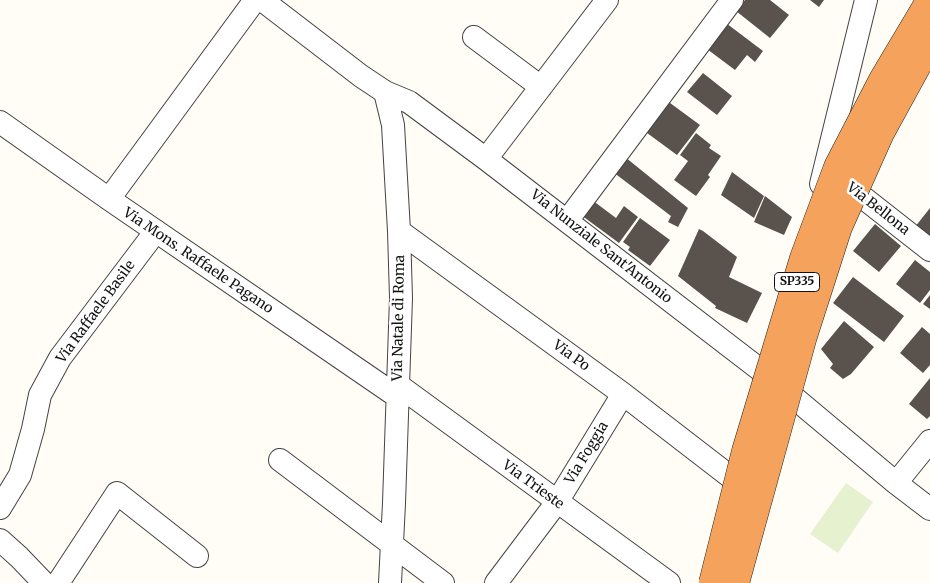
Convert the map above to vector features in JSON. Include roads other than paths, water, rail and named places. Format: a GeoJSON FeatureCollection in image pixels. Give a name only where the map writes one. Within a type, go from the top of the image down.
{"type":"FeatureCollection","features":[{"type":"Feature","properties":{"kind":"highway","name":"SP335"},"geometry":{"type":"LineString","coordinates":[[713,583],[746,451],[804,258],[838,167],[883,80],[930,1]]}},
{"type":"Feature","properties":{"kind":"highway","name":"SP335"},"geometry":{"type":"LineString","coordinates":[[735,583],[803,336],[838,227],[880,133],[930,43]]}},
{"type":"Feature","properties":{"kind":"street"},"geometry":{"type":"LineString","coordinates":[[108,199],[255,0]]}},
{"type":"Feature","properties":{"kind":"street","name":"Via Nunziale Sant'Antonio"},"geometry":{"type":"LineString","coordinates":[[262,0],[361,76],[385,92],[409,102],[486,159],[767,376],[930,509]]}},
{"type":"Feature","properties":{"kind":"street"},"geometry":{"type":"LineString","coordinates":[[486,159],[608,0]]}},
{"type":"Feature","properties":{"kind":"street"},"geometry":{"type":"LineString","coordinates":[[567,221],[732,0]]}},
{"type":"Feature","properties":{"kind":"street"},"geometry":{"type":"LineString","coordinates":[[718,583],[767,376],[826,168],[866,0]]}},
{"type":"Feature","properties":{"kind":"street"},"geometry":{"type":"LineString","coordinates":[[474,37],[540,87]]}},
{"type":"Feature","properties":{"kind":"street","name":"Via Natale di Roma"},"geometry":{"type":"LineString","coordinates":[[385,92],[392,124],[401,298],[390,583]]}},
{"type":"Feature","properties":{"kind":"street","name":"Via Mons. Raffaele Pagano"},"geometry":{"type":"LineString","coordinates":[[0,122],[156,232],[398,391]]}},
{"type":"Feature","properties":{"kind":"street","name":"Via Bellona"},"geometry":{"type":"LineString","coordinates":[[826,168],[930,250]]}},
{"type":"Feature","properties":{"kind":"street","name":"Via Po"},"geometry":{"type":"LineString","coordinates":[[399,231],[623,394],[741,484]]}},
{"type":"Feature","properties":{"kind":"street","name":"Via Raffaele Basile"},"geometry":{"type":"LineString","coordinates":[[0,508],[20,475],[40,395],[60,358],[156,232]]}},
{"type":"Feature","properties":{"kind":"street","name":"Via Trieste"},"geometry":{"type":"LineString","coordinates":[[398,391],[669,583]]}},
{"type":"Feature","properties":{"kind":"street","name":"Via Foggia"},"geometry":{"type":"LineString","coordinates":[[496,583],[557,502],[623,394]]}},
{"type":"Feature","properties":{"kind":"street"},"geometry":{"type":"LineString","coordinates":[[896,483],[930,441]]}},
{"type":"Feature","properties":{"kind":"street"},"geometry":{"type":"LineString","coordinates":[[280,460],[443,583]]}},
{"type":"Feature","properties":{"kind":"street"},"geometry":{"type":"LineString","coordinates":[[58,583],[117,493],[197,556]]}},
{"type":"Feature","properties":{"kind":"street"},"geometry":{"type":"LineString","coordinates":[[0,540],[20,557],[44,583]]}}]}
